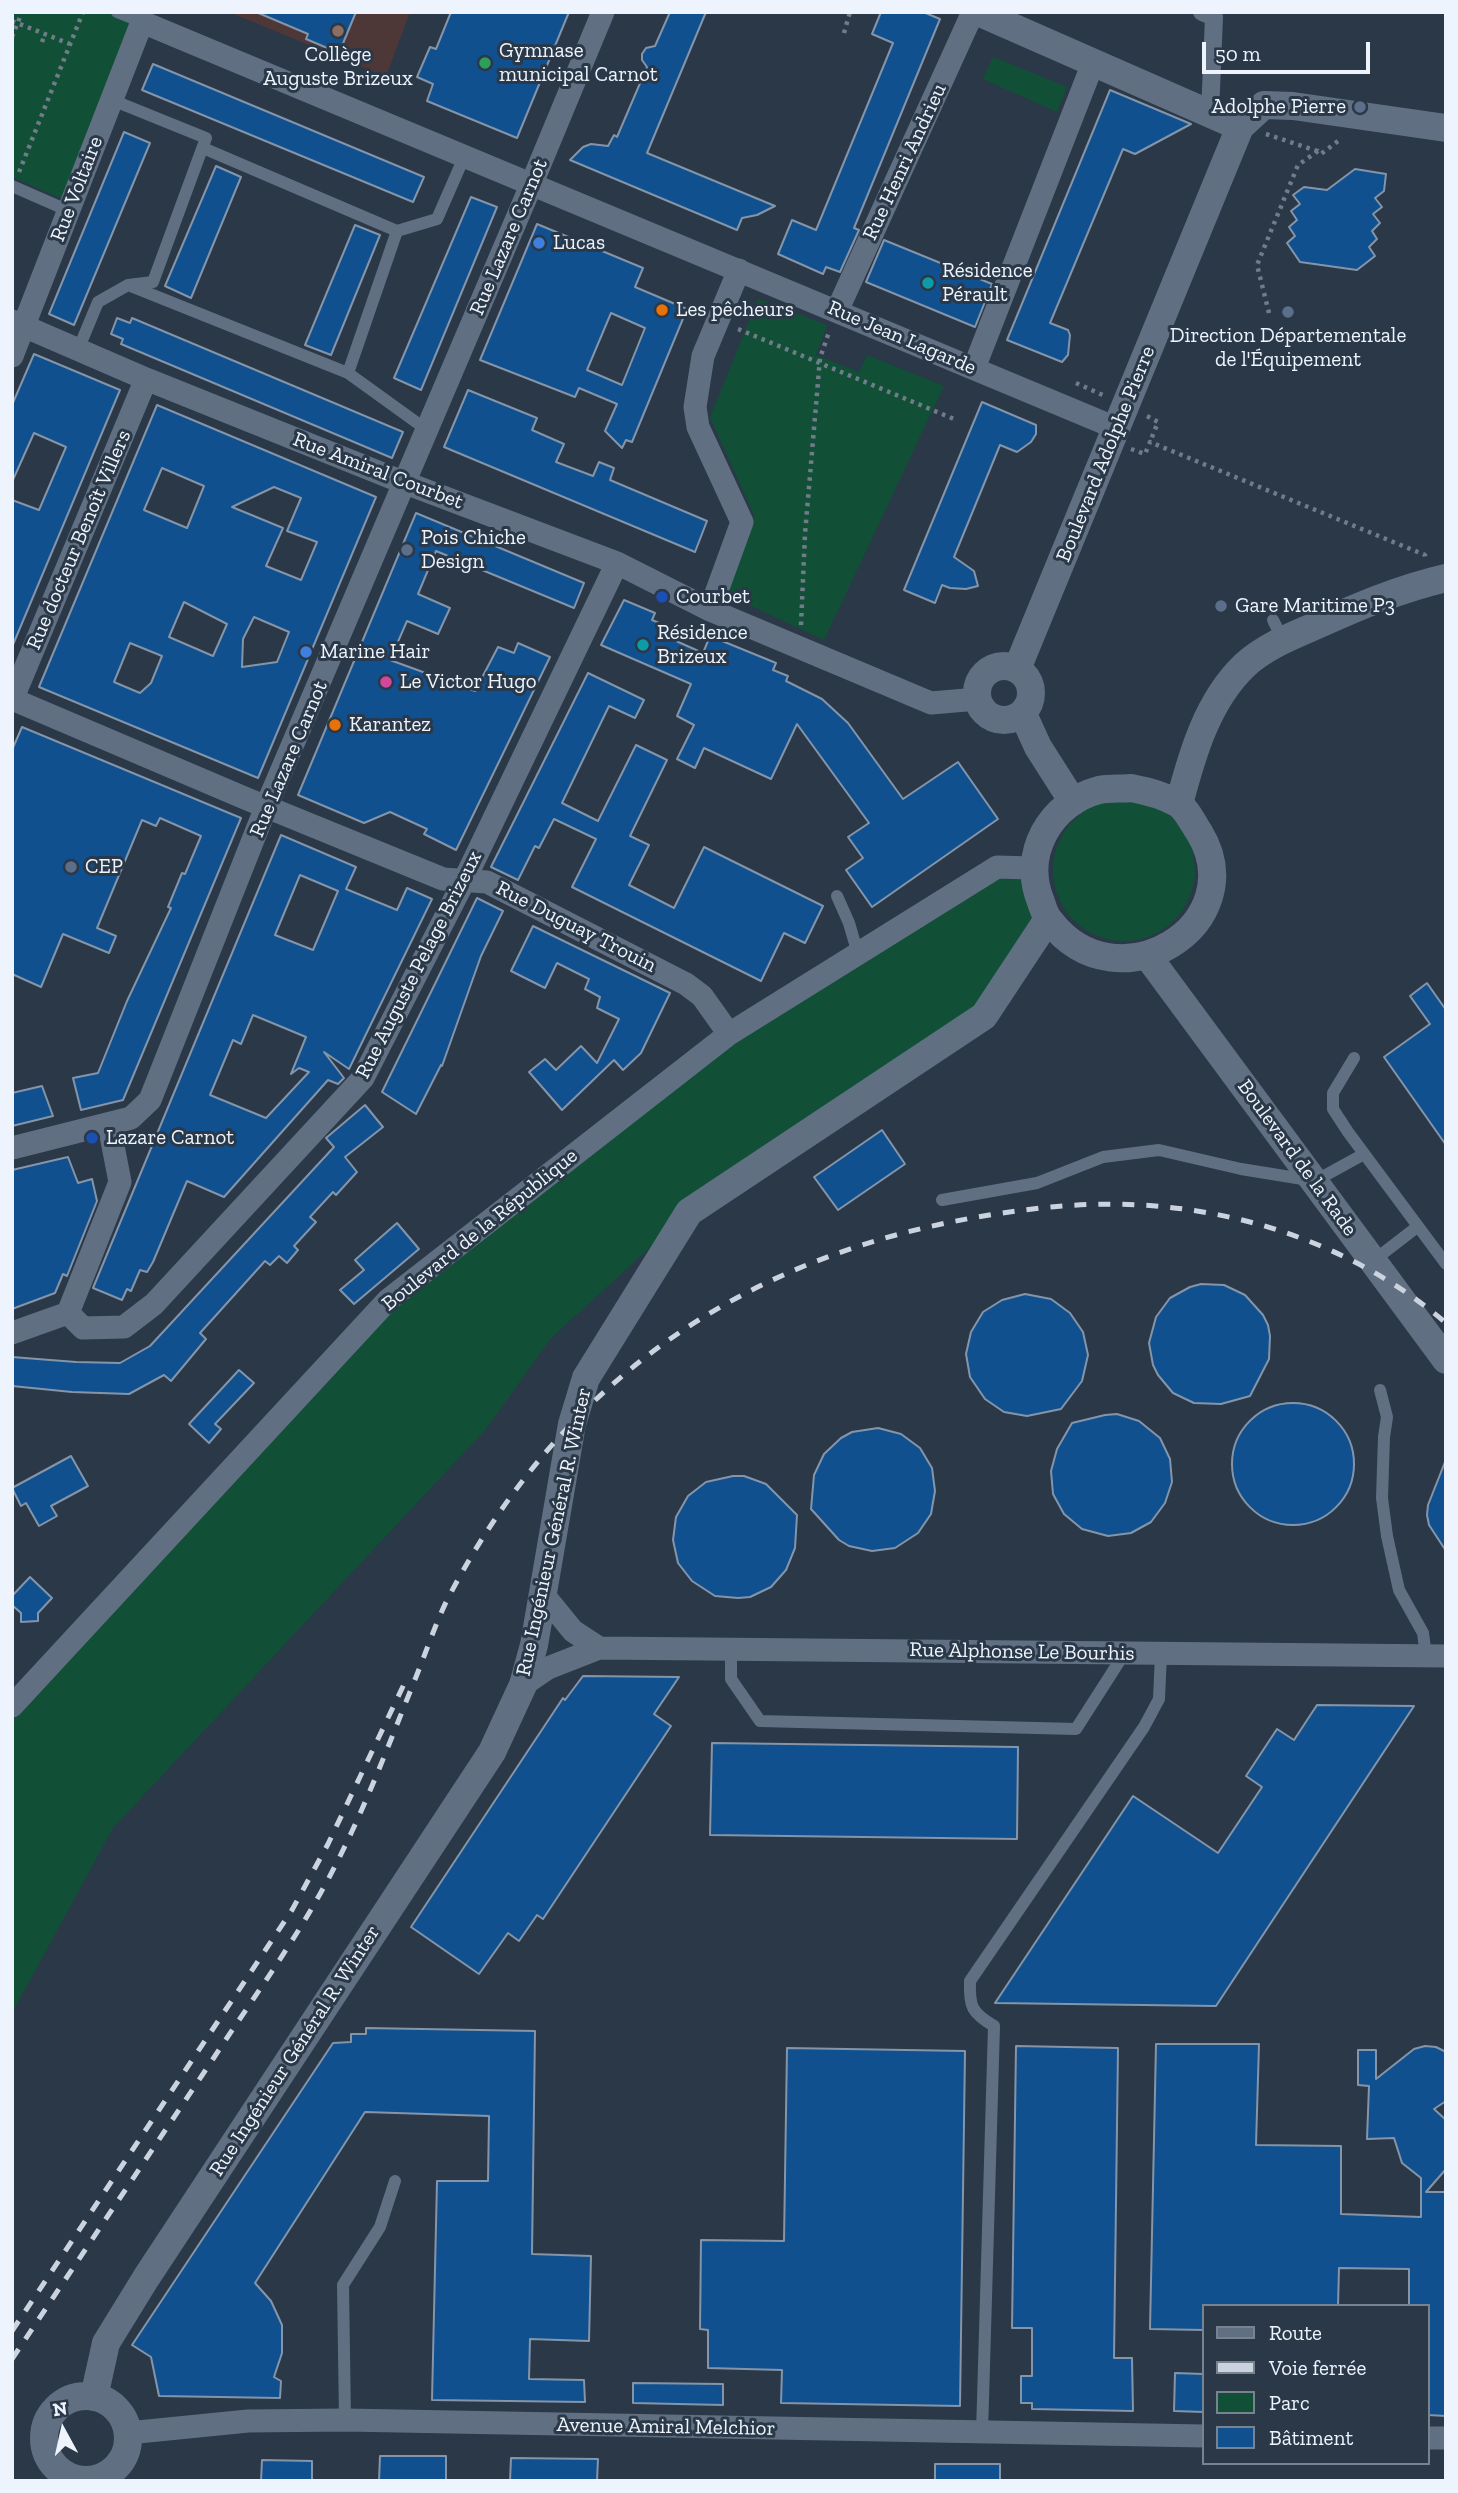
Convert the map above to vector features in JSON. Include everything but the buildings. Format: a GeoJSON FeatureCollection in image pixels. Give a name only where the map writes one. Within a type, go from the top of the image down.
{"type":"FeatureCollection","features":[{"type":"Feature","properties":{"kind":"street","name":"Rue Lazare Carnot"},"geometry":{"type":"LineString","coordinates":[[12,1148],[131,1118],[150,1100],[266,807],[603,12]]}},
{"type":"Feature","properties":{"kind":"street"},"geometry":{"type":"LineString","coordinates":[[975,12],[1210,114],[1238,133]]}},
{"type":"Feature","properties":{"kind":"street","name":"Rue Henri Andrieu"},"geometry":{"type":"LineString","coordinates":[[837,311],[975,12]]}},
{"type":"Feature","properties":{"kind":"street"},"geometry":{"type":"LineString","coordinates":[[1202,12],[1214,17],[1210,114]]}},
{"type":"Feature","properties":{"kind":"street","name":"Rue Voltaire"},"geometry":{"type":"LineString","coordinates":[[12,356],[19,324],[69,211],[142,22]]}},
{"type":"Feature","properties":{"kind":"street","name":"Rue Jean Lagarde"},"geometry":{"type":"LineString","coordinates":[[142,22],[974,368],[1114,435]]}},
{"type":"Feature","properties":{"kind":"street"},"geometry":{"type":"LineString","coordinates":[[974,368],[1093,63]]}},
{"type":"Feature","properties":{"kind":"street","name":"Boulevard Adolphe Pierre"},"geometry":{"type":"LineString","coordinates":[[1017,669],[1238,133],[1265,105],[1293,106],[1446,128]]}},
{"type":"Feature","properties":{"kind":"street"},"geometry":{"type":"LineString","coordinates":[[710,610],[742,523],[698,427],[695,407],[704,356],[739,270]]}},
{"type":"Feature","properties":{"kind":"street","name":"Rue Amiral Courbet"},"geometry":{"type":"LineString","coordinates":[[19,324],[146,379],[405,483],[617,563],[710,610],[931,704],[978,699]]}},
{"type":"Feature","properties":{"kind":"street","name":"Rue docteur Benoît Villers"},"geometry":{"type":"LineString","coordinates":[[12,700],[146,379]]}},
{"type":"Feature","properties":{"kind":"street","name":"Rue Auguste Pelage Brizeux"},"geometry":{"type":"LineString","coordinates":[[68,1313],[83,1328],[124,1327],[154,1304],[363,1078],[464,881],[617,563]]}},
{"type":"Feature","properties":{"kind":"street"},"geometry":{"type":"LineString","coordinates":[[1179,804],[1192,756],[1207,720],[1246,664],[1278,630],[1437,580]]}},
{"type":"Feature","properties":{"kind":"street"},"geometry":{"type":"LineString","coordinates":[[1002,666],[1017,669],[1028,679],[1032,694],[1030,701],[1023,714],[1010,720],[996,719],[984,712],[978,699],[978,684],[988,672],[1002,666]]}},
{"type":"Feature","properties":{"kind":"street","name":"Rue Duguay Trouin"},"geometry":{"type":"LineString","coordinates":[[12,700],[443,879],[487,882],[686,984],[702,996],[729,1034]]}},
{"type":"Feature","properties":{"kind":"street"},"geometry":{"type":"LineString","coordinates":[[1023,714],[1038,747],[1073,802]]}},
{"type":"Feature","properties":{"kind":"street"},"geometry":{"type":"LineString","coordinates":[[1131,788],[1153,793],[1179,804],[1204,841],[1210,859],[1212,880],[1200,915],[1183,937],[1166,948],[1128,959],[1097,957],[1063,936],[1048,919],[1037,892],[1032,868],[1047,828],[1061,811],[1073,802],[1100,790],[1131,788]]}},
{"type":"Feature","properties":{"kind":"street","name":"Boulevard de la République"},"geometry":{"type":"LineString","coordinates":[[12,1706],[388,1300],[729,1034],[997,867],[1032,868]]}},
{"type":"Feature","properties":{"kind":"street","name":"Rue Ingénieur Général R. Winter"},"geometry":{"type":"LineString","coordinates":[[94,2397],[106,2343],[146,2278],[492,1752],[523,1685],[534,1645],[572,1424],[586,1378],[689,1212],[984,1016],[1048,919]]}},
{"type":"Feature","properties":{"kind":"street","name":"Boulevard de la Rade"},"geometry":{"type":"LineString","coordinates":[[1147,955],[1446,1360]]}},
{"type":"Feature","properties":{"kind":"street"},"geometry":{"type":"LineString","coordinates":[[12,1333],[68,1313],[120,1182],[109,1125]]}},
{"type":"Feature","properties":{"kind":"street"},"geometry":{"type":"LineString","coordinates":[[542,1593],[573,1631],[599,1648]]}},
{"type":"Feature","properties":{"kind":"street","name":"Rue Alphonse Le Bourhis"},"geometry":{"type":"LineString","coordinates":[[523,1685],[548,1668],[599,1648],[1436,1656]]}},
{"type":"Feature","properties":{"kind":"street"},"geometry":{"type":"LineString","coordinates":[[70,2399],[104,2399],[119,2411],[128,2433],[126,2453],[121,2462],[114,2471],[103,2477],[80,2481],[48,2473],[45,2428],[58,2406],[70,2399]]}},
{"type":"Feature","properties":{"kind":"street","name":"Avenue Amiral Melchior"},"geometry":{"type":"LineString","coordinates":[[128,2433],[248,2421],[345,2420],[982,2434],[1202,2436]]}},
{"type":"Feature","properties":{"kind":"lane"},"geometry":{"type":"LineString","coordinates":[[117,12],[142,22]]}},
{"type":"Feature","properties":{"kind":"lane"},"geometry":{"type":"LineString","coordinates":[[78,349],[98,302],[128,285],[153,282],[206,138],[111,100]]}},
{"type":"Feature","properties":{"kind":"lane"},"geometry":{"type":"LineString","coordinates":[[202,148],[397,231],[437,219],[465,155]]}},
{"type":"Feature","properties":{"kind":"lane"},"geometry":{"type":"LineString","coordinates":[[13,186],[69,211]]}},
{"type":"Feature","properties":{"kind":"lane"},"geometry":{"type":"LineString","coordinates":[[348,373],[397,231]]}},
{"type":"Feature","properties":{"kind":"lane"},"geometry":{"type":"LineString","coordinates":[[128,285],[348,373],[427,430]]}},
{"type":"Feature","properties":{"kind":"lane"},"geometry":{"type":"LineString","coordinates":[[837,896],[858,954]]}},
{"type":"Feature","properties":{"kind":"lane"},"geometry":{"type":"LineString","coordinates":[[1354,1058],[1333,1093],[1332,1109],[1446,1264]]}},
{"type":"Feature","properties":{"kind":"lane"},"geometry":{"type":"LineString","coordinates":[[942,1200],[1037,1183],[1103,1157],[1159,1150],[1241,1169],[1315,1181],[1364,1154]]}},
{"type":"Feature","properties":{"kind":"lane"},"geometry":{"type":"LineString","coordinates":[[1373,1261],[1417,1227]]}},
{"type":"Feature","properties":{"kind":"lane"},"geometry":{"type":"LineString","coordinates":[[1380,1390],[1387,1417],[1382,1498],[1387,1536],[1399,1590],[1436,1656]]}},
{"type":"Feature","properties":{"kind":"lane"},"geometry":{"type":"LineString","coordinates":[[731,1649],[731,1679],[760,1721],[1076,1729],[1125,1654]]}},
{"type":"Feature","properties":{"kind":"lane"},"geometry":{"type":"LineString","coordinates":[[982,2434],[994,2026],[977,2016],[970,1998],[970,1981],[1144,1727],[1159,1699],[1161,1654]]}},
{"type":"Feature","properties":{"kind":"lane"},"geometry":{"type":"LineString","coordinates":[[345,2420],[343,2285],[380,2228],[395,2181]]}},
{"type":"Feature","properties":{"kind":"path"},"geometry":{"type":"LineString","coordinates":[[12,37],[15,22],[22,12]]}},
{"type":"Feature","properties":{"kind":"path"},"geometry":{"type":"LineString","coordinates":[[13,186],[83,12]]}},
{"type":"Feature","properties":{"kind":"path"},"geometry":{"type":"LineString","coordinates":[[844,33],[850,12]]}},
{"type":"Feature","properties":{"kind":"path"},"geometry":{"type":"LineString","coordinates":[[15,22],[70,44]]}},
{"type":"Feature","properties":{"kind":"path"},"geometry":{"type":"LineString","coordinates":[[42,42],[45,34]]}},
{"type":"Feature","properties":{"kind":"path"},"geometry":{"type":"LineString","coordinates":[[1238,133],[1258,150],[1265,134],[1321,154],[1359,125],[1361,115]]}},
{"type":"Feature","properties":{"kind":"path"},"geometry":{"type":"LineString","coordinates":[[1269,313],[1257,265],[1298,165],[1318,151]]}},
{"type":"Feature","properties":{"kind":"path"},"geometry":{"type":"LineString","coordinates":[[798,647],[820,363],[837,311]]}},
{"type":"Feature","properties":{"kind":"path"},"geometry":{"type":"LineString","coordinates":[[718,320],[954,419]]}},
{"type":"Feature","properties":{"kind":"path"},"geometry":{"type":"LineString","coordinates":[[1114,435],[1145,454],[1150,442],[1425,555],[1437,580]]}},
{"type":"Feature","properties":{"kind":"shaded area","name":"Collège Auguste Brizeux"},"geometry":{"type":"Polygon","coordinates":[[[229,12],[410,12],[386,77],[229,12]]]}},
{"type":"Feature","properties":{"kind":"green space"},"geometry":{"type":"Polygon","coordinates":[[[12,12],[117,12],[142,22],[72,203],[12,177],[12,12]]]}},
{"type":"Feature","properties":{"kind":"green space"},"geometry":{"type":"Polygon","coordinates":[[[993,57],[1067,87],[1057,112],[983,79],[993,57]]]}},
{"type":"Feature","properties":{"kind":"green space"},"geometry":{"type":"Polygon","coordinates":[[[758,299],[827,325],[816,355],[859,372],[867,355],[944,386],[824,640],[726,594],[754,515],[710,417],[758,299]]]}},
{"type":"Feature","properties":{"kind":"green space"},"geometry":{"type":"Polygon","coordinates":[[[1124,799],[1151,805],[1174,820],[1189,843],[1195,870],[1189,897],[1174,920],[1151,935],[1124,941],[1097,935],[1074,920],[1059,897],[1053,870],[1059,843],[1074,820],[1097,805],[1124,799]]]}},
{"type":"Feature","properties":{"kind":"green space"},"geometry":{"type":"Polygon","coordinates":[[[997,867],[1032,868],[1048,919],[984,1016],[689,1212],[551,1338],[486,1429],[113,1828],[12,2013],[12,1706],[388,1300],[729,1034],[997,867]]]}},
{"type":"Feature","properties":{"kind":"railway"},"geometry":{"type":"LineString","coordinates":[[12,2359],[268,1977],[320,1894],[371,1787],[447,1600],[498,1514],[557,1439],[623,1376],[695,1322],[775,1279],[861,1245],[953,1222],[1051,1207],[1104,1204],[1157,1206],[1209,1213],[1260,1225],[1310,1242],[1358,1264],[1404,1291],[1446,1323]]}},
{"type":"Feature","properties":{"kind":"railway"},"geometry":{"type":"LineString","coordinates":[[12,2331],[292,1910],[328,1844],[406,1680]]}},
{"type":"Feature","properties":{"kind":"place","name":"Collège Auguste Brizeux"},"geometry":{"type":"Point","coordinates":[338,31]}},
{"type":"Feature","properties":{"kind":"place","name":"Gymnase municipal Carnot"},"geometry":{"type":"Point","coordinates":[485,63]}},
{"type":"Feature","properties":{"kind":"place","name":"Adolphe Pierre"},"geometry":{"type":"Point","coordinates":[1360,107]}},
{"type":"Feature","properties":{"kind":"place","name":"Lucas"},"geometry":{"type":"Point","coordinates":[539,243]}},
{"type":"Feature","properties":{"kind":"place","name":"Résidence Pérault"},"geometry":{"type":"Point","coordinates":[928,283]}},
{"type":"Feature","properties":{"kind":"place","name":"Les pêcheurs"},"geometry":{"type":"Point","coordinates":[662,310]}},
{"type":"Feature","properties":{"kind":"place","name":"Direction Départementale de l'Équipement"},"geometry":{"type":"Point","coordinates":[1288,312]}},
{"type":"Feature","properties":{"kind":"place","name":"Pois Chiche Design"},"geometry":{"type":"Point","coordinates":[407,550]}},
{"type":"Feature","properties":{"kind":"place","name":"Courbet"},"geometry":{"type":"Point","coordinates":[662,597]}},
{"type":"Feature","properties":{"kind":"place","name":"Gare Maritime P3"},"geometry":{"type":"Point","coordinates":[1221,606]}},
{"type":"Feature","properties":{"kind":"place","name":"Résidence Brizeux"},"geometry":{"type":"Point","coordinates":[643,645]}},
{"type":"Feature","properties":{"kind":"place","name":"Marine Hair"},"geometry":{"type":"Point","coordinates":[306,652]}},
{"type":"Feature","properties":{"kind":"place","name":"Le Victor Hugo"},"geometry":{"type":"Point","coordinates":[386,682]}},
{"type":"Feature","properties":{"kind":"place","name":"Karantez"},"geometry":{"type":"Point","coordinates":[335,725]}},
{"type":"Feature","properties":{"kind":"place","name":"CEP"},"geometry":{"type":"Point","coordinates":[71,867]}},
{"type":"Feature","properties":{"kind":"place","name":"Lazare Carnot"},"geometry":{"type":"Point","coordinates":[92,1138]}}]}
